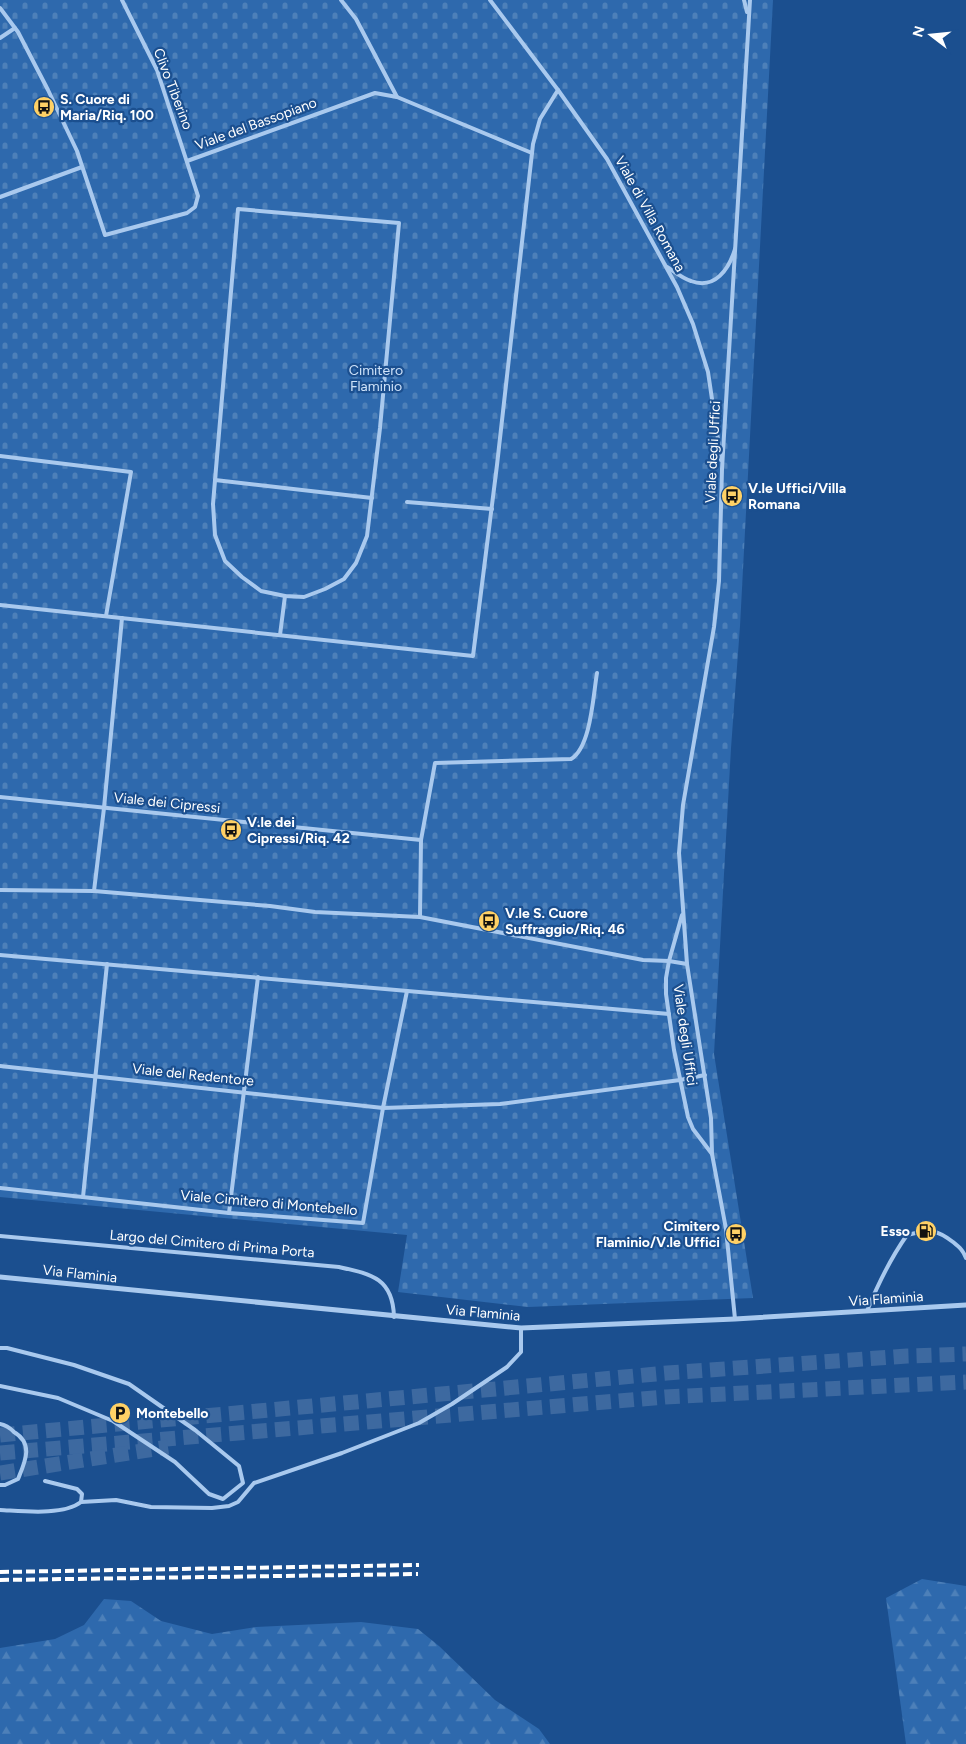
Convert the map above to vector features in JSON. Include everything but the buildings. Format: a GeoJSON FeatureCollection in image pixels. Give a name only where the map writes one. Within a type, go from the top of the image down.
{"type":"FeatureCollection","features":[{"type":"Feature","properties":{"kind":"street","name":"Via Flaminia"},"geometry":{"type":"LineString","coordinates":[[0,1277],[521,1328],[735,1320],[966,1305]]}},
{"type":"Feature","properties":{"kind":"lane","name":"Clivo Tiberino"},"geometry":{"type":"LineString","coordinates":[[122,0],[157,70],[187,161]]}},
{"type":"Feature","properties":{"kind":"lane"},"geometry":{"type":"LineString","coordinates":[[341,0],[356,18],[398,97]]}},
{"type":"Feature","properties":{"kind":"lane"},"geometry":{"type":"LineString","coordinates":[[744,0],[749,20]]}},
{"type":"Feature","properties":{"kind":"lane","name":"Viale degli Uffici"},"geometry":{"type":"LineString","coordinates":[[735,1320],[726,1229],[712,1154],[712,1126],[687,964],[679,867],[680,830],[716,612],[721,547],[722,469],[750,0]]}},
{"type":"Feature","properties":{"kind":"lane","name":"Viale di Villa Romana"},"geometry":{"type":"LineString","coordinates":[[492,1],[607,159],[667,267],[693,324],[706,366],[712,392],[722,469]]}},
{"type":"Feature","properties":{"kind":"lane"},"geometry":{"type":"LineString","coordinates":[[0,8],[15,28],[48,90],[77,151],[82,167],[0,197]]}},
{"type":"Feature","properties":{"kind":"lane"},"geometry":{"type":"LineString","coordinates":[[0,38],[15,28]]}},
{"type":"Feature","properties":{"kind":"lane"},"geometry":{"type":"LineString","coordinates":[[0,605],[473,656],[492,509],[534,138],[540,119],[558,90]]}},
{"type":"Feature","properties":{"kind":"lane","name":"Viale del Bassopiano"},"geometry":{"type":"LineString","coordinates":[[82,167],[105,235],[190,211],[195,207],[198,196],[187,161],[375,93],[398,97],[532,153]]}},
{"type":"Feature","properties":{"kind":"lane"},"geometry":{"type":"LineString","coordinates":[[238,209],[398,223],[372,498],[367,536],[356,563],[344,579],[325,589],[304,597],[285,596],[261,591],[225,561],[215,535],[213,504],[238,209]]}},
{"type":"Feature","properties":{"kind":"lane"},"geometry":{"type":"LineString","coordinates":[[667,267],[695,283],[705,284],[713,281],[729,265],[735,249],[737,234]]}},
{"type":"Feature","properties":{"kind":"lane"},"geometry":{"type":"LineString","coordinates":[[0,456],[132,472],[106,616]]}},
{"type":"Feature","properties":{"kind":"lane"},"geometry":{"type":"LineString","coordinates":[[215,480],[372,498]]}},
{"type":"Feature","properties":{"kind":"lane"},"geometry":{"type":"LineString","coordinates":[[407,502],[492,509]]}},
{"type":"Feature","properties":{"kind":"lane"},"geometry":{"type":"LineString","coordinates":[[280,635],[285,596]]}},
{"type":"Feature","properties":{"kind":"lane"},"geometry":{"type":"LineString","coordinates":[[94,891],[122,618]]}},
{"type":"Feature","properties":{"kind":"lane"},"geometry":{"type":"LineString","coordinates":[[420,917],[420,840],[435,763],[571,759],[578,754],[586,734],[597,673]]}},
{"type":"Feature","properties":{"kind":"lane","name":"Viale dei Cipressi"},"geometry":{"type":"LineString","coordinates":[[0,797],[420,840]]}},
{"type":"Feature","properties":{"kind":"lane"},"geometry":{"type":"LineString","coordinates":[[0,890],[94,891],[315,912],[420,917],[643,960],[687,964]]}},
{"type":"Feature","properties":{"kind":"lane","name":"Viale degli Uffici"},"geometry":{"type":"LineString","coordinates":[[683,913],[669,961],[666,994],[686,1111],[690,1123],[712,1154]]}},
{"type":"Feature","properties":{"kind":"lane"},"geometry":{"type":"LineString","coordinates":[[0,955],[669,1014]]}},
{"type":"Feature","properties":{"kind":"lane"},"geometry":{"type":"LineString","coordinates":[[83,1197],[106,964]]}},
{"type":"Feature","properties":{"kind":"lane"},"geometry":{"type":"LineString","coordinates":[[229,1212],[258,978]]}},
{"type":"Feature","properties":{"kind":"lane"},"geometry":{"type":"LineString","coordinates":[[407,991],[383,1108],[500,1104],[705,1075]]}},
{"type":"Feature","properties":{"kind":"lane","name":"Viale del Redentore"},"geometry":{"type":"LineString","coordinates":[[0,1066],[383,1108]]}},
{"type":"Feature","properties":{"kind":"lane","name":"Viale Cimitero di Montebello"},"geometry":{"type":"LineString","coordinates":[[0,1188],[229,1212],[363,1223],[383,1108]]}},
{"type":"Feature","properties":{"kind":"lane"},"geometry":{"type":"LineString","coordinates":[[867,1312],[892,1256],[907,1235],[926,1231],[941,1232],[962,1250],[966,1258]]}},
{"type":"Feature","properties":{"kind":"lane","name":"Largo del Cimitero di Prima Porta"},"geometry":{"type":"LineString","coordinates":[[0,1236],[339,1267],[372,1275],[386,1287],[394,1302],[394,1316]]}},
{"type":"Feature","properties":{"kind":"lane"},"geometry":{"type":"LineString","coordinates":[[0,1510],[54,1511],[76,1506],[81,1502],[116,1500],[151,1507],[212,1508],[229,1506],[238,1502],[254,1483],[342,1454],[419,1423],[452,1404],[508,1368],[521,1352],[521,1328]]}},
{"type":"Feature","properties":{"kind":"lane"},"geometry":{"type":"LineString","coordinates":[[0,1348],[7,1348],[74,1365],[129,1384],[195,1430],[239,1466],[243,1483],[222,1499],[209,1494],[175,1462],[113,1421],[58,1398],[0,1386]]}},
{"type":"Feature","properties":{"kind":"lane"},"geometry":{"type":"LineString","coordinates":[[0,1424],[4,1424],[21,1436],[27,1449],[18,1479],[5,1485],[0,1485]]}},
{"type":"Feature","properties":{"kind":"lane"},"geometry":{"type":"LineString","coordinates":[[44,1481],[77,1489],[82,1494],[81,1502]]}},
{"type":"Feature","properties":{"kind":"green space","name":"Cimitero Flaminio"},"geometry":{"type":"Polygon","coordinates":[[[0,0],[773,0],[740,626],[731,748],[714,1054],[753,1298],[528,1307],[398,1292],[407,1235],[0,1197],[0,0]]]}},
{"type":"Feature","properties":{"kind":"green space"},"geometry":{"type":"Polygon","coordinates":[[[922,1579],[966,1586],[966,1744],[906,1744],[886,1598],[922,1579]]]}},
{"type":"Feature","properties":{"kind":"green space"},"geometry":{"type":"Polygon","coordinates":[[[104,1599],[131,1601],[161,1621],[212,1634],[256,1627],[361,1622],[418,1629],[439,1646],[495,1700],[539,1729],[550,1744],[0,1744],[0,1648],[55,1639],[84,1625],[104,1599]]]}},
{"type":"Feature","properties":{"kind":"tunnel"},"geometry":{"type":"LineString","coordinates":[[0,1435],[667,1373],[907,1356],[966,1354]]}},
{"type":"Feature","properties":{"kind":"tunnel"},"geometry":{"type":"LineString","coordinates":[[0,1453],[665,1397],[966,1382]]}},
{"type":"Feature","properties":{"kind":"tunnel"},"geometry":{"type":"LineString","coordinates":[[0,1473],[168,1447]]}},
{"type":"Feature","properties":{"kind":"railway"},"geometry":{"type":"LineString","coordinates":[[0,1572],[419,1565]]}},
{"type":"Feature","properties":{"kind":"railway"},"geometry":{"type":"LineString","coordinates":[[0,1580],[418,1574]]}},
{"type":"Feature","properties":{"kind":"place","name":"S. Cuore di Maria/Riq. 100"},"geometry":{"type":"Point","coordinates":[44,107]}},
{"type":"Feature","properties":{"kind":"place","name":"V.le Uffici/Villa Romana"},"geometry":{"type":"Point","coordinates":[732,496]}},
{"type":"Feature","properties":{"kind":"place","name":"V.le dei Cipressi/Riq. 42"},"geometry":{"type":"Point","coordinates":[231,830]}},
{"type":"Feature","properties":{"kind":"place","name":"V.le S. Cuore Suffraggio/Riq. 46"},"geometry":{"type":"Point","coordinates":[489,921]}},
{"type":"Feature","properties":{"kind":"place","name":"Esso"},"geometry":{"type":"Point","coordinates":[926,1231]}},
{"type":"Feature","properties":{"kind":"place","name":"Cimitero Flaminio/V.le Uffici"},"geometry":{"type":"Point","coordinates":[736,1234]}},
{"type":"Feature","properties":{"kind":"place","name":"Montebello"},"geometry":{"type":"Point","coordinates":[120,1413]}}]}
